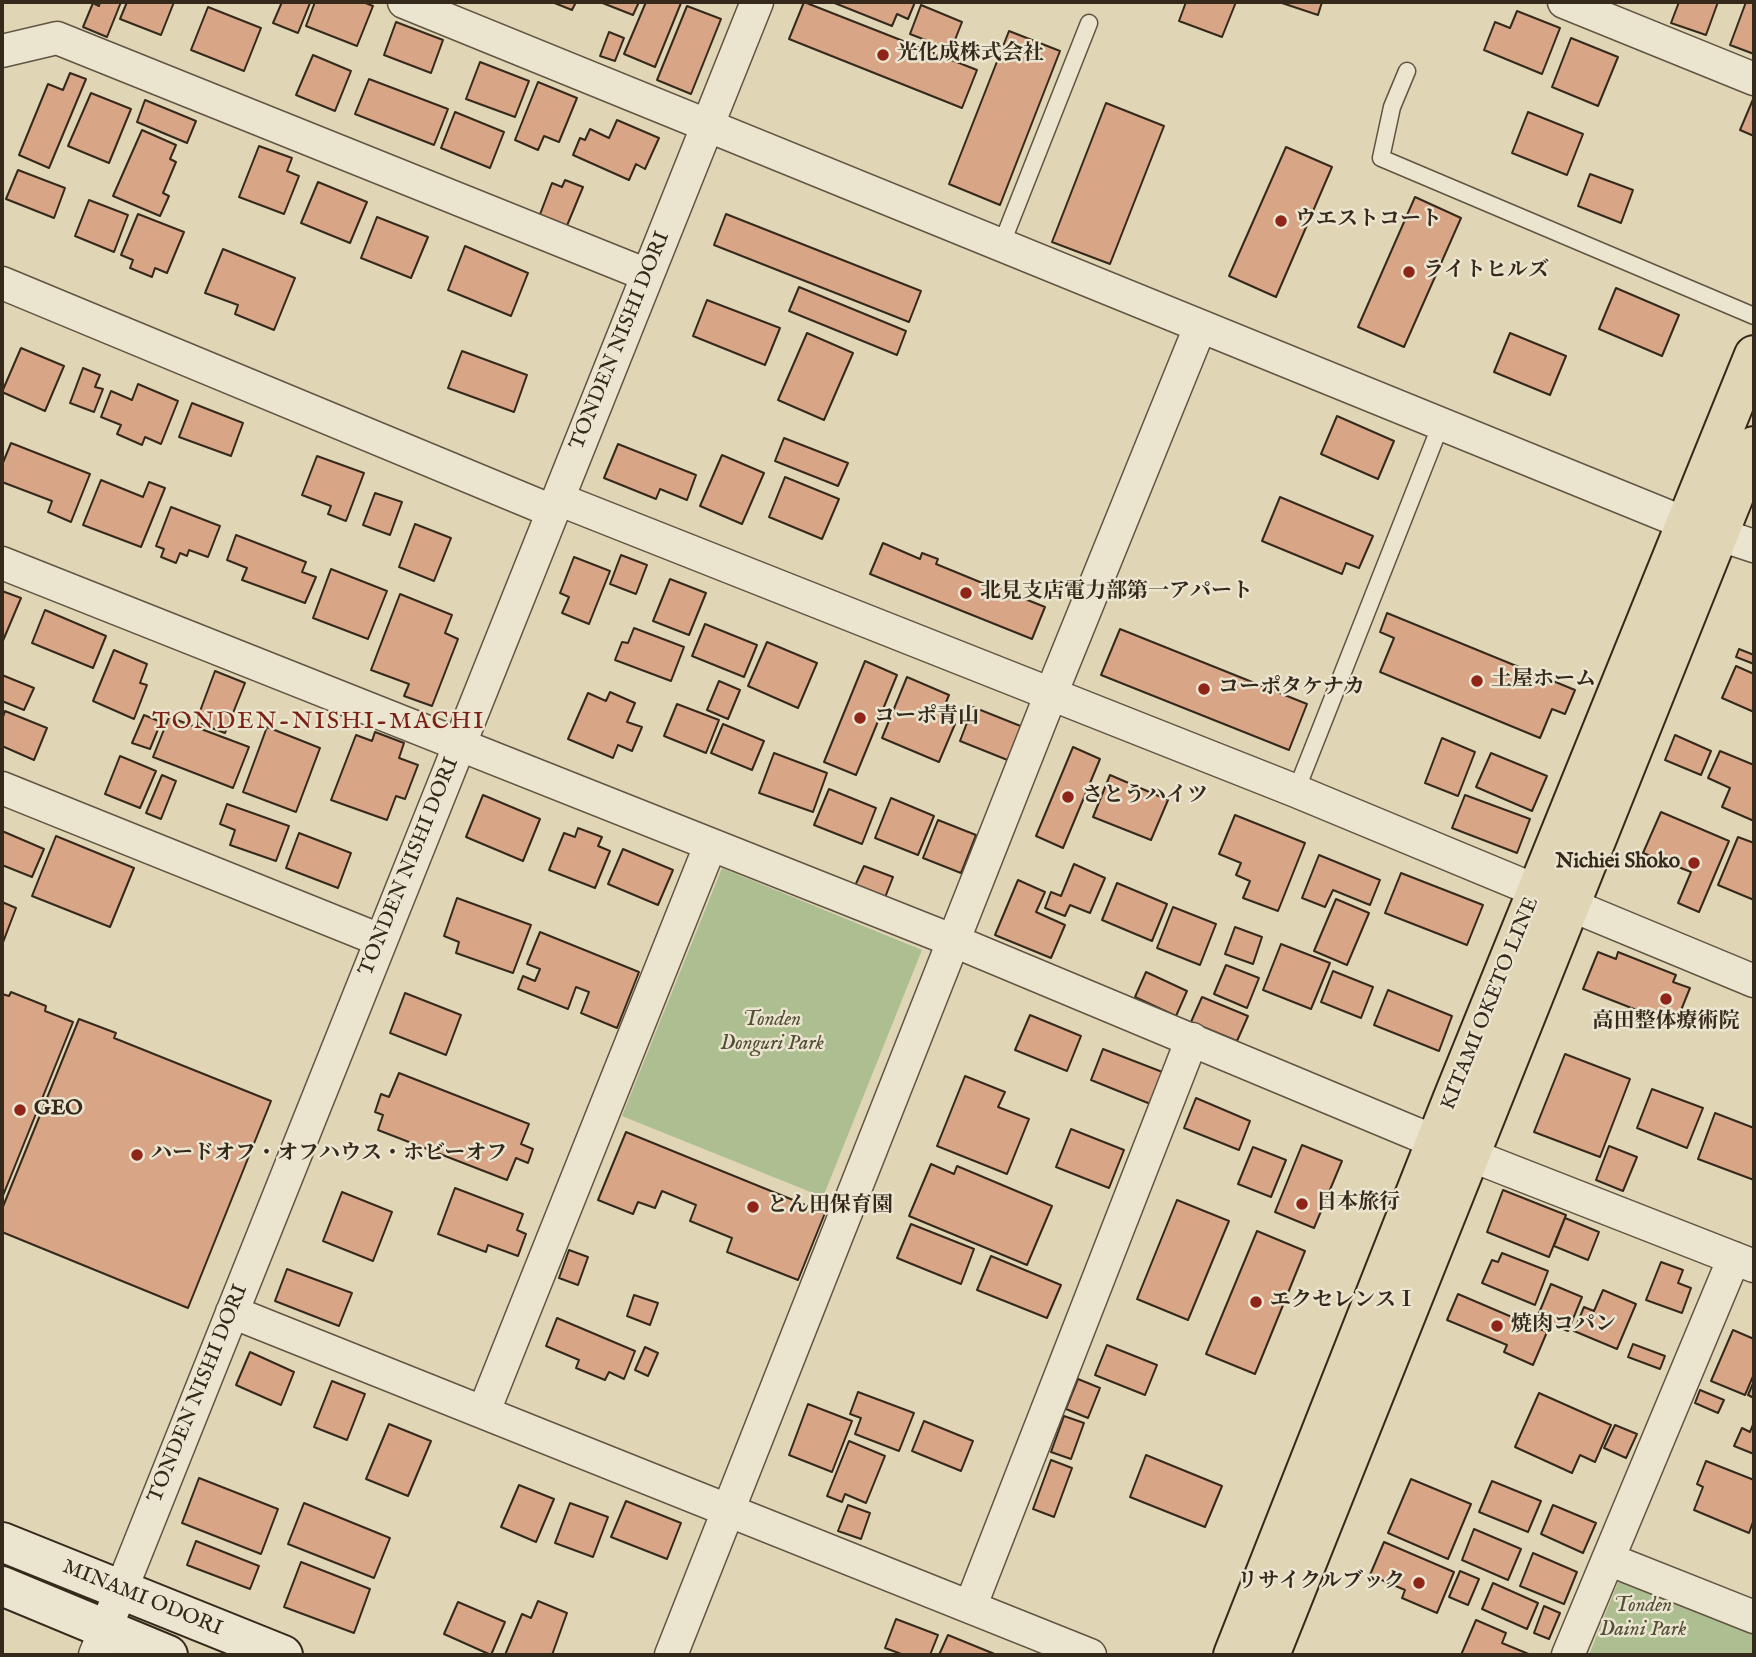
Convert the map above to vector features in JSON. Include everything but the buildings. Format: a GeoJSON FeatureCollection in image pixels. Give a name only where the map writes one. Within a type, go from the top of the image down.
{"type":"FeatureCollection","features":[{"type":"Feature","properties":{"kind":"main road","name":"KITAMI OKETO LINE"},"geometry":{"type":"LineString","coordinates":[[1721,534],[1754,355]]}},
{"type":"Feature","properties":{"kind":"main road","name":"KITAMI OKETO LINE"},"geometry":{"type":"LineString","coordinates":[[1233,1655],[1436,1142],[1552,900],[1721,534],[1754,446]]}},
{"type":"Feature","properties":{"kind":"main road","name":"KITAMI OKETO LINE"},"geometry":{"type":"LineString","coordinates":[[1270,1655],[1471,1155],[1552,900]]}},
{"type":"Feature","properties":{"kind":"street"},"geometry":{"type":"LineString","coordinates":[[404,2],[706,127],[1002,243],[1441,425],[1721,534]]}},
{"type":"Feature","properties":{"kind":"street","name":"TONDEN NISHI DORI"},"geometry":{"type":"LineString","coordinates":[[100,1642],[757,2]]}},
{"type":"Feature","properties":{"kind":"street"},"geometry":{"type":"LineString","coordinates":[[1564,2],[1754,79]]}},
{"type":"Feature","properties":{"kind":"street"},"geometry":{"type":"LineString","coordinates":[[2,51],[57,38],[647,275]]}},
{"type":"Feature","properties":{"kind":"street"},"geometry":{"type":"LineString","coordinates":[[2,283],[555,505],[1051,694],[1296,791],[1552,900],[1754,981]]}},
{"type":"Feature","properties":{"kind":"street"},"geometry":{"type":"LineString","coordinates":[[671,1655],[1051,694],[1200,327]]}},
{"type":"Feature","properties":{"kind":"street"},"geometry":{"type":"LineString","coordinates":[[2,563],[954,941],[1436,1142],[1744,1262],[1608,1559],[1568,1655]]}},
{"type":"Feature","properties":{"kind":"street"},"geometry":{"type":"LineString","coordinates":[[2,788],[380,940]]}},
{"type":"Feature","properties":{"kind":"street"},"geometry":{"type":"LineString","coordinates":[[484,1411],[710,846]]}},
{"type":"Feature","properties":{"kind":"street"},"geometry":{"type":"LineString","coordinates":[[971,1605],[1192,1039]]}},
{"type":"Feature","properties":{"kind":"street"},"geometry":{"type":"LineString","coordinates":[[232,1312],[971,1605],[1090,1655]]}},
{"type":"Feature","properties":{"kind":"street","name":"MINAMI ODORI"},"geometry":{"type":"LineString","coordinates":[[2,1542],[283,1655]]}},
{"type":"Feature","properties":{"kind":"street"},"geometry":{"type":"LineString","coordinates":[[1608,1559],[1754,1617]]}},
{"type":"Feature","properties":{"kind":"street","name":"MINAMI ODORI"},"geometry":{"type":"LineString","coordinates":[[2,1586],[100,1642],[168,1655]]}},
{"type":"Feature","properties":{"kind":"lane"},"geometry":{"type":"LineString","coordinates":[[1002,243],[1089,23]]}},
{"type":"Feature","properties":{"kind":"lane"},"geometry":{"type":"LineString","coordinates":[[1407,71],[1392,107],[1381,158],[1754,316]]}},
{"type":"Feature","properties":{"kind":"lane"},"geometry":{"type":"LineString","coordinates":[[1296,791],[1441,425]]}},
{"type":"Feature","properties":{"kind":"green space","name":"Tonden Donguri Park"},"geometry":{"type":"Polygon","coordinates":[[[722,868],[922,950],[823,1197],[622,1116],[722,868]]]}},
{"type":"Feature","properties":{"kind":"green space","name":"Tonden Daini Park"},"geometry":{"type":"Polygon","coordinates":[[[1622,1572],[1754,1625],[1754,1655],[1589,1655],[1622,1572]]]}},
{"type":"Feature","properties":{"kind":"place","name":"光化成株式会社"},"geometry":{"type":"Point","coordinates":[883,55]}},
{"type":"Feature","properties":{"kind":"place","name":"ウエストコート"},"geometry":{"type":"Point","coordinates":[1281,221]}},
{"type":"Feature","properties":{"kind":"place","name":"ライトヒルズ"},"geometry":{"type":"Point","coordinates":[1409,272]}},
{"type":"Feature","properties":{"kind":"place","name":"北見支店電力部第一アパート"},"geometry":{"type":"Point","coordinates":[966,593]}},
{"type":"Feature","properties":{"kind":"place","name":"土屋ホーム"},"geometry":{"type":"Point","coordinates":[1477,681]}},
{"type":"Feature","properties":{"kind":"place","name":"コーポタケナカ"},"geometry":{"type":"Point","coordinates":[1204,689]}},
{"type":"Feature","properties":{"kind":"place","name":"コーポ青山"},"geometry":{"type":"Point","coordinates":[860,718]}},
{"type":"Feature","properties":{"kind":"place","name":"さとうハイツ"},"geometry":{"type":"Point","coordinates":[1068,797]}},
{"type":"Feature","properties":{"kind":"place","name":"Nichiei Shoko"},"geometry":{"type":"Point","coordinates":[1694,863]}},
{"type":"Feature","properties":{"kind":"place","name":"高田整体療術院"},"geometry":{"type":"Point","coordinates":[1666,999]}},
{"type":"Feature","properties":{"kind":"place","name":"GEO"},"geometry":{"type":"Point","coordinates":[20,1110]}},
{"type":"Feature","properties":{"kind":"place","name":"ハードオフ・オフハウス・ホビーオフ"},"geometry":{"type":"Point","coordinates":[137,1155]}},
{"type":"Feature","properties":{"kind":"place","name":"日本旅行"},"geometry":{"type":"Point","coordinates":[1302,1204]}},
{"type":"Feature","properties":{"kind":"place","name":"とん田保育園"},"geometry":{"type":"Point","coordinates":[753,1207]}},
{"type":"Feature","properties":{"kind":"place","name":"エクセレンスⅠ"},"geometry":{"type":"Point","coordinates":[1256,1302]}},
{"type":"Feature","properties":{"kind":"place","name":"焼肉コパン"},"geometry":{"type":"Point","coordinates":[1497,1326]}},
{"type":"Feature","properties":{"kind":"place","name":"リサイクルブック"},"geometry":{"type":"Point","coordinates":[1419,1583]}},
{"type":"Feature","properties":{"kind":"district","name":"TONDEN-NISHI-MACHI"},"geometry":{"type":"Point","coordinates":[319,723]}}]}
